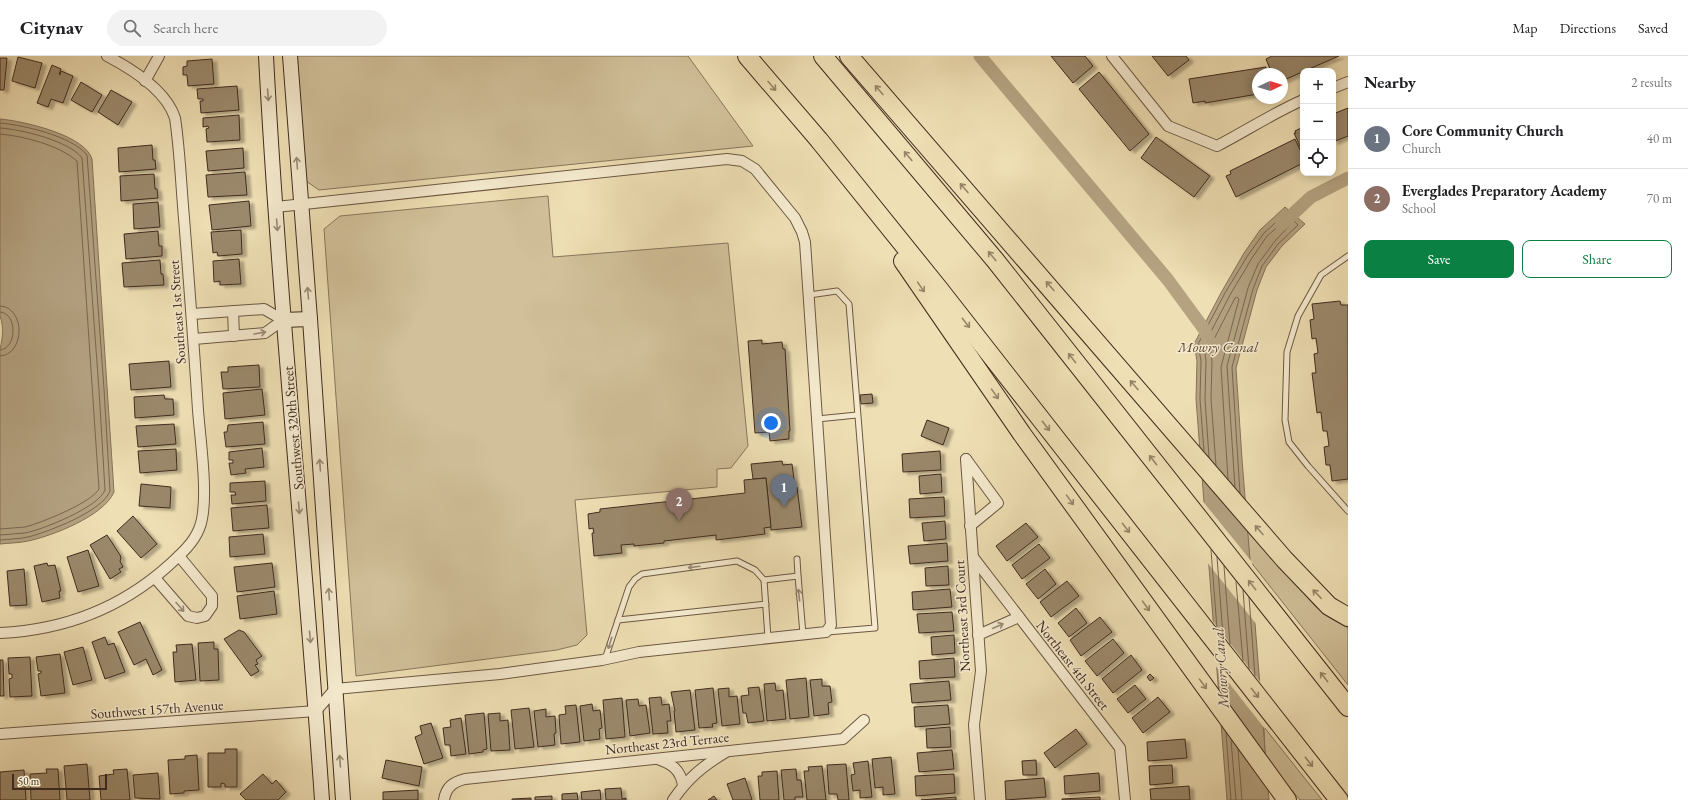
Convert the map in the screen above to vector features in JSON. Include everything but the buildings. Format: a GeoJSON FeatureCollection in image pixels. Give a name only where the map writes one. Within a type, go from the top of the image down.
{"type":"FeatureCollection","features":[{"type":"Feature","properties":{"kind":"highway"},"geometry":{"type":"LineString","coordinates":[[747,56],[819,140],[939,289],[1339,800]]}},
{"type":"Feature","properties":{"kind":"highway"},"geometry":{"type":"LineString","coordinates":[[823,56],[995,260],[1348,707]]}},
{"type":"Feature","properties":{"kind":"highway"},"geometry":{"type":"LineString","coordinates":[[849,56],[1284,559],[1329,606],[1348,617]]}},
{"type":"Feature","properties":{"kind":"highway"},"geometry":{"type":"LineString","coordinates":[[819,140],[1022,434],[1287,800]]}},
{"type":"Feature","properties":{"kind":"street","name":"Southeast 1st Street"},"geometry":{"type":"LineString","coordinates":[[0,633],[50,627],[83,617],[108,607],[154,578],[170,565],[189,546],[202,522],[204,506],[194,339],[175,118],[172,108],[167,101],[145,81],[122,62],[106,56]]}},
{"type":"Feature","properties":{"kind":"street"},"geometry":{"type":"LineString","coordinates":[[145,81],[159,56]]}},
{"type":"Feature","properties":{"kind":"street","name":"Southwest 320th Street"},"geometry":{"type":"LineString","coordinates":[[266,56],[283,320],[316,711],[322,800]]}},
{"type":"Feature","properties":{"kind":"street","name":"Southwest 320th Street"},"geometry":{"type":"LineString","coordinates":[[290,56],[300,206],[310,318],[343,800]]}},
{"type":"Feature","properties":{"kind":"street"},"geometry":{"type":"LineString","coordinates":[[1112,56],[1168,126],[1217,146],[1251,129],[1280,110],[1300,101]]}},
{"type":"Feature","properties":{"kind":"street"},"geometry":{"type":"LineString","coordinates":[[1336,87],[1348,82]]}},
{"type":"Feature","properties":{"kind":"street"},"geometry":{"type":"LineString","coordinates":[[276,207],[300,206],[735,160],[742,161],[755,169],[795,218],[805,242],[831,625],[826,632],[639,652],[605,659],[500,674],[335,689],[316,711]]}},
{"type":"Feature","properties":{"kind":"street"},"geometry":{"type":"LineString","coordinates":[[192,314],[264,309],[283,320]]}},
{"type":"Feature","properties":{"kind":"street"},"geometry":{"type":"LineString","coordinates":[[233,311],[234,336]]}},
{"type":"Feature","properties":{"kind":"street"},"geometry":{"type":"LineString","coordinates":[[194,339],[265,333],[283,320],[310,318]]}},
{"type":"Feature","properties":{"kind":"street","name":"Northeast 3rd Court"},"geometry":{"type":"LineString","coordinates":[[970,526],[998,504],[966,459],[970,518],[970,526],[972,557],[980,671],[974,725],[980,800]]}},
{"type":"Feature","properties":{"kind":"street"},"geometry":{"type":"LineString","coordinates":[[154,578],[188,616],[197,618],[205,616],[212,606],[212,596],[179,556]]}},
{"type":"Feature","properties":{"kind":"street","name":"Northeast 4th Street"},"geometry":{"type":"LineString","coordinates":[[972,557],[1120,748],[1125,800]]}},
{"type":"Feature","properties":{"kind":"street"},"geometry":{"type":"LineString","coordinates":[[978,635],[1019,617]]}},
{"type":"Feature","properties":{"kind":"street","name":"Southwest 157th Avenue"},"geometry":{"type":"LineString","coordinates":[[0,734],[316,711]]}},
{"type":"Feature","properties":{"kind":"street","name":"Northeast 23rd Terrace"},"geometry":{"type":"LineString","coordinates":[[444,800],[445,793],[450,785],[465,779],[844,739],[864,720]]}},
{"type":"Feature","properties":{"kind":"street"},"geometry":{"type":"LineString","coordinates":[[674,800],[683,786],[702,767],[728,751]]}},
{"type":"Feature","properties":{"kind":"street"},"geometry":{"type":"LineString","coordinates":[[652,759],[665,762],[679,772],[682,778],[683,786]]}},
{"type":"Feature","properties":{"kind":"lane"},"geometry":{"type":"LineString","coordinates":[[1348,256],[1321,276],[1298,316],[1287,352],[1285,420],[1289,442],[1348,511]]}},
{"type":"Feature","properties":{"kind":"lane"},"geometry":{"type":"LineString","coordinates":[[809,294],[837,291],[849,304],[875,628],[826,632]]}},
{"type":"Feature","properties":{"kind":"lane"},"geometry":{"type":"LineString","coordinates":[[817,419],[857,415]]}},
{"type":"Feature","properties":{"kind":"lane"},"geometry":{"type":"LineString","coordinates":[[797,559],[803,634]]}},
{"type":"Feature","properties":{"kind":"lane"},"geometry":{"type":"LineString","coordinates":[[605,659],[629,587],[635,579],[642,574],[737,561],[755,570],[764,580],[768,638]]}},
{"type":"Feature","properties":{"kind":"lane"},"geometry":{"type":"LineString","coordinates":[[764,580],[798,576]]}},
{"type":"Feature","properties":{"kind":"lane"},"geometry":{"type":"LineString","coordinates":[[618,620],[766,604]]}},
{"type":"Feature","properties":{"kind":"shaded area"},"geometry":{"type":"Polygon","coordinates":[[[296,56],[688,56],[753,146],[319,190],[306,181],[296,56]]]}},
{"type":"Feature","properties":{"kind":"shaded area"},"geometry":{"type":"Polygon","coordinates":[[[548,196],[553,257],[728,243],[748,446],[731,468],[717,469],[717,487],[575,500],[587,635],[577,645],[557,650],[356,676],[324,229],[340,216],[548,196]]]}},
{"type":"Feature","properties":{"kind":"shaded area"},"geometry":{"type":"Polygon","coordinates":[[[1247,531],[1316,607],[1327,616],[1348,628],[1348,685],[1250,561],[1247,531]]]}},
{"type":"Feature","properties":{"kind":"shaded area"},"geometry":{"type":"Polygon","coordinates":[[[1264,727],[1322,800],[1300,800],[1265,758],[1264,727]]]}},
{"type":"Feature","properties":{"kind":"water"},"geometry":{"type":"Polygon","coordinates":[[[0,119],[37,126],[66,136],[87,150],[92,159],[114,492],[100,509],[89,517],[63,530],[28,541],[0,544],[0,349],[3,332],[0,316],[0,119]]]}},
{"type":"Feature","properties":{"kind":"water","name":"Mowry Canal"},"geometry":{"type":"Polygon","coordinates":[[[1285,207],[1305,224],[1282,246],[1266,267],[1257,290],[1236,368],[1269,800],[1227,800],[1196,399],[1197,361],[1194,344],[1244,253],[1260,230],[1285,207]]]}},
{"type":"Feature","properties":{"kind":"pier"},"geometry":{"type":"Polygon","coordinates":[[[1201,499],[1252,562],[1257,625],[1206,561],[1201,499]]]}},
{"type":"Feature","properties":{"kind":"pier"},"geometry":{"type":"Polygon","coordinates":[[[1211,619],[1262,684],[1265,729],[1214,664],[1211,619]]]}},
{"type":"Feature","properties":{"kind":"waterway","name":"Mowry Canal"},"geometry":{"type":"LineString","coordinates":[[980,56],[1168,280],[1204,329],[1210,343]]}},
{"type":"Feature","properties":{"kind":"waterway","name":"Mowry Canal"},"geometry":{"type":"LineString","coordinates":[[1281,225],[1311,197],[1348,178]]}},
{"type":"Feature","properties":{"kind":"place","name":"Core Community Church"},"geometry":{"type":"Point","coordinates":[784,507]}},
{"type":"Feature","properties":{"kind":"place","name":"Everglades Preparatory Academy"},"geometry":{"type":"Point","coordinates":[679,521]}}]}
